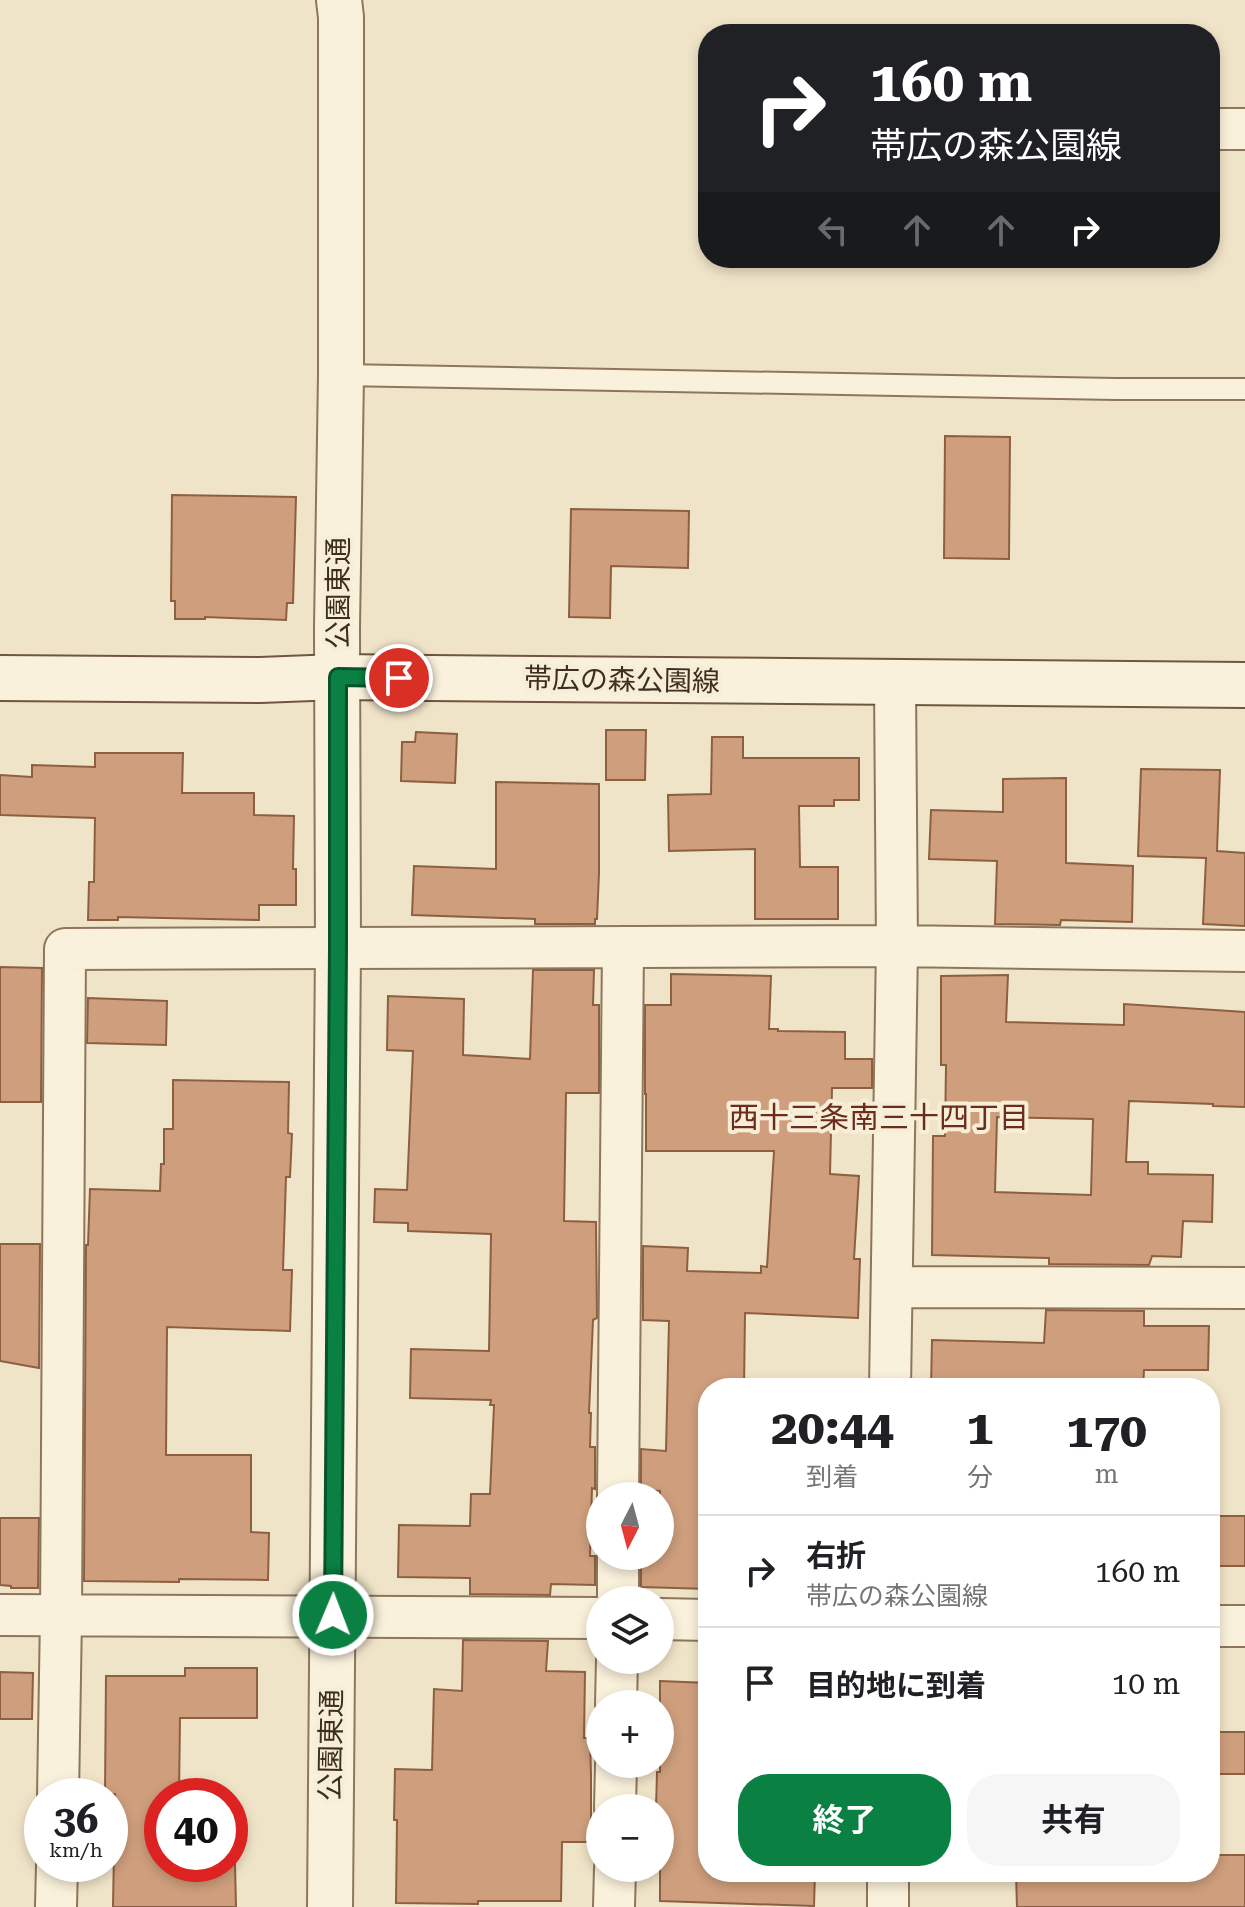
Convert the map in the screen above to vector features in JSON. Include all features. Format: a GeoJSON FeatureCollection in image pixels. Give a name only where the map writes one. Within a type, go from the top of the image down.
{"type":"FeatureCollection","features":[{"type":"Feature","properties":{"kind":"street","name":"公園東通"},"geometry":{"type":"LineString","coordinates":[[330,1907],[341,375],[339,0]]}},
{"type":"Feature","properties":{"kind":"street"},"geometry":{"type":"LineString","coordinates":[[1220,129],[1245,129]]}},
{"type":"Feature","properties":{"kind":"street","name":"帯広の森公園線"},"geometry":{"type":"LineString","coordinates":[[0,678],[260,680],[338,677],[1245,685]]}},
{"type":"Feature","properties":{"kind":"street"},"geometry":{"type":"LineString","coordinates":[[890,1378],[897,946],[895,683]]}},
{"type":"Feature","properties":{"kind":"street"},"geometry":{"type":"LineString","coordinates":[[58,1778],[65,949],[897,946],[1245,951]]}},
{"type":"Feature","properties":{"kind":"street"},"geometry":{"type":"LineString","coordinates":[[618,1482],[623,947]]}},
{"type":"Feature","properties":{"kind":"street"},"geometry":{"type":"LineString","coordinates":[[892,1287],[1245,1288]]}},
{"type":"Feature","properties":{"kind":"street"},"geometry":{"type":"LineString","coordinates":[[0,1615],[586,1618]]}},
{"type":"Feature","properties":{"kind":"street"},"geometry":{"type":"LineString","coordinates":[[674,1619],[698,1620]]}},
{"type":"Feature","properties":{"kind":"street"},"geometry":{"type":"LineString","coordinates":[[1220,1626],[1245,1626]]}},
{"type":"Feature","properties":{"kind":"street"},"geometry":{"type":"LineString","coordinates":[[56,1907],[57,1882]]}},
{"type":"Feature","properties":{"kind":"street"},"geometry":{"type":"LineString","coordinates":[[614,1907],[615,1882]]}},
{"type":"Feature","properties":{"kind":"street"},"geometry":{"type":"LineString","coordinates":[[888,1882],[888,1907]]}},
{"type":"Feature","properties":{"kind":"lane"},"geometry":{"type":"LineString","coordinates":[[341,375],[1245,389]]}},
{"type":"Feature","properties":{"kind":"building"},"geometry":{"type":"Polygon","coordinates":[[[945,436],[1010,437],[1009,559],[944,558],[945,436]]]}},
{"type":"Feature","properties":{"kind":"building"},"geometry":{"type":"Polygon","coordinates":[[[172,495],[296,497],[293,603],[287,603],[286,620],[175,619],[175,601],[171,601],[172,495]]]}},
{"type":"Feature","properties":{"kind":"building"},"geometry":{"type":"Polygon","coordinates":[[[571,509],[689,511],[688,568],[611,566],[610,618],[569,617],[571,509]]]}},
{"type":"Feature","properties":{"kind":"building"},"geometry":{"type":"Polygon","coordinates":[[[606,730],[646,730],[645,780],[606,780],[606,730]]]}},
{"type":"Feature","properties":{"kind":"building"},"geometry":{"type":"Polygon","coordinates":[[[416,732],[457,734],[455,783],[401,781],[402,742],[415,742],[416,732]]]}},
{"type":"Feature","properties":{"kind":"building"},"geometry":{"type":"Polygon","coordinates":[[[712,737],[743,737],[743,758],[859,758],[859,800],[834,800],[834,806],[799,806],[800,867],[838,867],[838,919],[755,919],[755,849],[669,851],[668,795],[711,794],[712,737]]]}},
{"type":"Feature","properties":{"kind":"building"},"geometry":{"type":"Polygon","coordinates":[[[95,753],[183,753],[182,793],[254,793],[254,815],[294,816],[296,905],[259,905],[259,920],[118,917],[118,920],[88,920],[89,882],[94,882],[95,818],[0,815],[0,775],[32,777],[32,765],[95,767],[95,753]]]}},
{"type":"Feature","properties":{"kind":"building"},"geometry":{"type":"Polygon","coordinates":[[[1141,769],[1220,770],[1217,851],[1245,853],[1245,926],[1203,924],[1206,858],[1138,856],[1141,769]]]}},
{"type":"Feature","properties":{"kind":"building"},"geometry":{"type":"Polygon","coordinates":[[[1066,778],[1066,863],[1133,866],[1132,922],[1061,920],[1060,925],[995,924],[997,861],[929,859],[931,810],[1003,812],[1003,779],[1066,778]]]}},
{"type":"Feature","properties":{"kind":"building"},"geometry":{"type":"Polygon","coordinates":[[[496,782],[599,784],[599,873],[595,924],[535,924],[535,919],[412,915],[414,866],[496,869],[496,782]]]}},
{"type":"Feature","properties":{"kind":"building"},"geometry":{"type":"Polygon","coordinates":[[[0,967],[42,968],[41,1102],[0,1102],[0,967]]]}},
{"type":"Feature","properties":{"kind":"building"},"geometry":{"type":"Polygon","coordinates":[[[533,970],[594,970],[593,1005],[599,1005],[599,1093],[566,1093],[564,1221],[596,1222],[597,1318],[593,1320],[589,1413],[590,1447],[595,1447],[595,1482],[586,1482],[586,1570],[595,1570],[595,1585],[551,1584],[550,1595],[470,1594],[470,1578],[398,1577],[399,1525],[470,1526],[471,1494],[490,1494],[494,1405],[490,1405],[491,1400],[410,1398],[411,1349],[489,1351],[491,1234],[408,1231],[408,1223],[374,1222],[375,1189],[407,1190],[413,1051],[387,1050],[388,996],[464,999],[463,1055],[530,1059],[533,970]]]}},
{"type":"Feature","properties":{"kind":"building"},"geometry":{"type":"Polygon","coordinates":[[[671,974],[771,976],[769,1029],[845,1032],[845,1059],[872,1059],[872,1088],[832,1088],[830,1174],[859,1176],[854,1259],[860,1259],[858,1318],[745,1313],[744,1378],[698,1378],[698,1589],[641,1586],[641,1570],[674,1570],[674,1482],[641,1482],[641,1449],[666,1451],[669,1321],[643,1320],[643,1246],[688,1248],[687,1271],[761,1273],[761,1266],[767,1267],[774,1151],[646,1151],[645,1005],[671,1005],[671,974]]]}},
{"type":"Feature","properties":{"kind":"building"},"geometry":{"type":"Polygon","coordinates":[[[1008,975],[1006,1022],[1124,1025],[1124,1004],[1245,1012],[1245,1107],[1129,1101],[1126,1162],[1148,1162],[1148,1174],[1213,1175],[1212,1222],[1183,1221],[1181,1257],[1152,1256],[1149,1265],[1049,1264],[1049,1258],[932,1255],[933,1136],[945,1136],[946,1065],[941,1065],[941,976],[1008,975]],[[997,1117],[995,1192],[1091,1195],[1093,1119],[997,1117]]]}},
{"type":"Feature","properties":{"kind":"building"},"geometry":{"type":"Polygon","coordinates":[[[88,998],[167,1001],[166,1045],[87,1043],[88,998]]]}},
{"type":"Feature","properties":{"kind":"building"},"geometry":{"type":"Polygon","coordinates":[[[173,1080],[289,1082],[288,1133],[292,1134],[290,1177],[286,1177],[283,1270],[292,1270],[290,1331],[167,1327],[166,1455],[251,1455],[251,1532],[269,1533],[268,1580],[84,1581],[86,1245],[90,1189],[160,1191],[164,1129],[173,1129],[173,1080]]]}},
{"type":"Feature","properties":{"kind":"building"},"geometry":{"type":"Polygon","coordinates":[[[0,1244],[40,1244],[39,1368],[0,1361],[0,1244]]]}},
{"type":"Feature","properties":{"kind":"building"},"geometry":{"type":"Polygon","coordinates":[[[1046,1310],[1144,1311],[1144,1326],[1209,1326],[1208,1370],[1144,1370],[1144,1378],[931,1378],[932,1340],[1044,1343],[1046,1310]]]}},
{"type":"Feature","properties":{"kind":"building"},"geometry":{"type":"Polygon","coordinates":[[[1220,1516],[1245,1516],[1245,1566],[1220,1566],[1220,1516]]]}},
{"type":"Feature","properties":{"kind":"building"},"geometry":{"type":"Polygon","coordinates":[[[0,1518],[39,1518],[38,1588],[0,1585],[0,1518]]]}},
{"type":"Feature","properties":{"kind":"building"},"geometry":{"type":"Polygon","coordinates":[[[463,1640],[548,1641],[546,1671],[585,1672],[586,1778],[591,1778],[591,1794],[586,1794],[586,1842],[562,1842],[561,1901],[396,1903],[395,1769],[432,1770],[434,1689],[462,1691],[463,1640]]]}},
{"type":"Feature","properties":{"kind":"building"},"geometry":{"type":"Polygon","coordinates":[[[185,1668],[257,1668],[257,1718],[180,1718],[179,1778],[144,1778],[144,1882],[235,1882],[236,1907],[113,1907],[113,1882],[128,1882],[128,1778],[105,1778],[106,1676],[185,1676],[185,1668]]]}},
{"type":"Feature","properties":{"kind":"building"},"geometry":{"type":"Polygon","coordinates":[[[0,1672],[33,1673],[32,1719],[0,1719],[0,1672]]]}},
{"type":"Feature","properties":{"kind":"building"},"geometry":{"type":"Polygon","coordinates":[[[660,1681],[698,1683],[698,1882],[815,1882],[814,1906],[660,1901],[660,1882],[674,1882],[674,1794],[656,1794],[657,1778],[674,1778],[674,1690],[660,1690],[660,1681]]]}},
{"type":"Feature","properties":{"kind":"building"},"geometry":{"type":"Polygon","coordinates":[[[1220,1732],[1245,1732],[1245,1774],[1220,1774],[1220,1732]]]}},
{"type":"Feature","properties":{"kind":"building"},"geometry":{"type":"Polygon","coordinates":[[[1220,1855],[1245,1855],[1245,1907],[1017,1907],[1016,1882],[1220,1882],[1220,1855]]]}},
{"type":"Feature","properties":{"kind":"district","name":"西十三条南三十四丁目"},"geometry":{"type":"Point","coordinates":[879,1117]}},
{"type":"Feature","properties":{"kind":"route"},"geometry":{"type":"LineString","coordinates":[[333,1615],[338,677],[399,678]]}}]}
